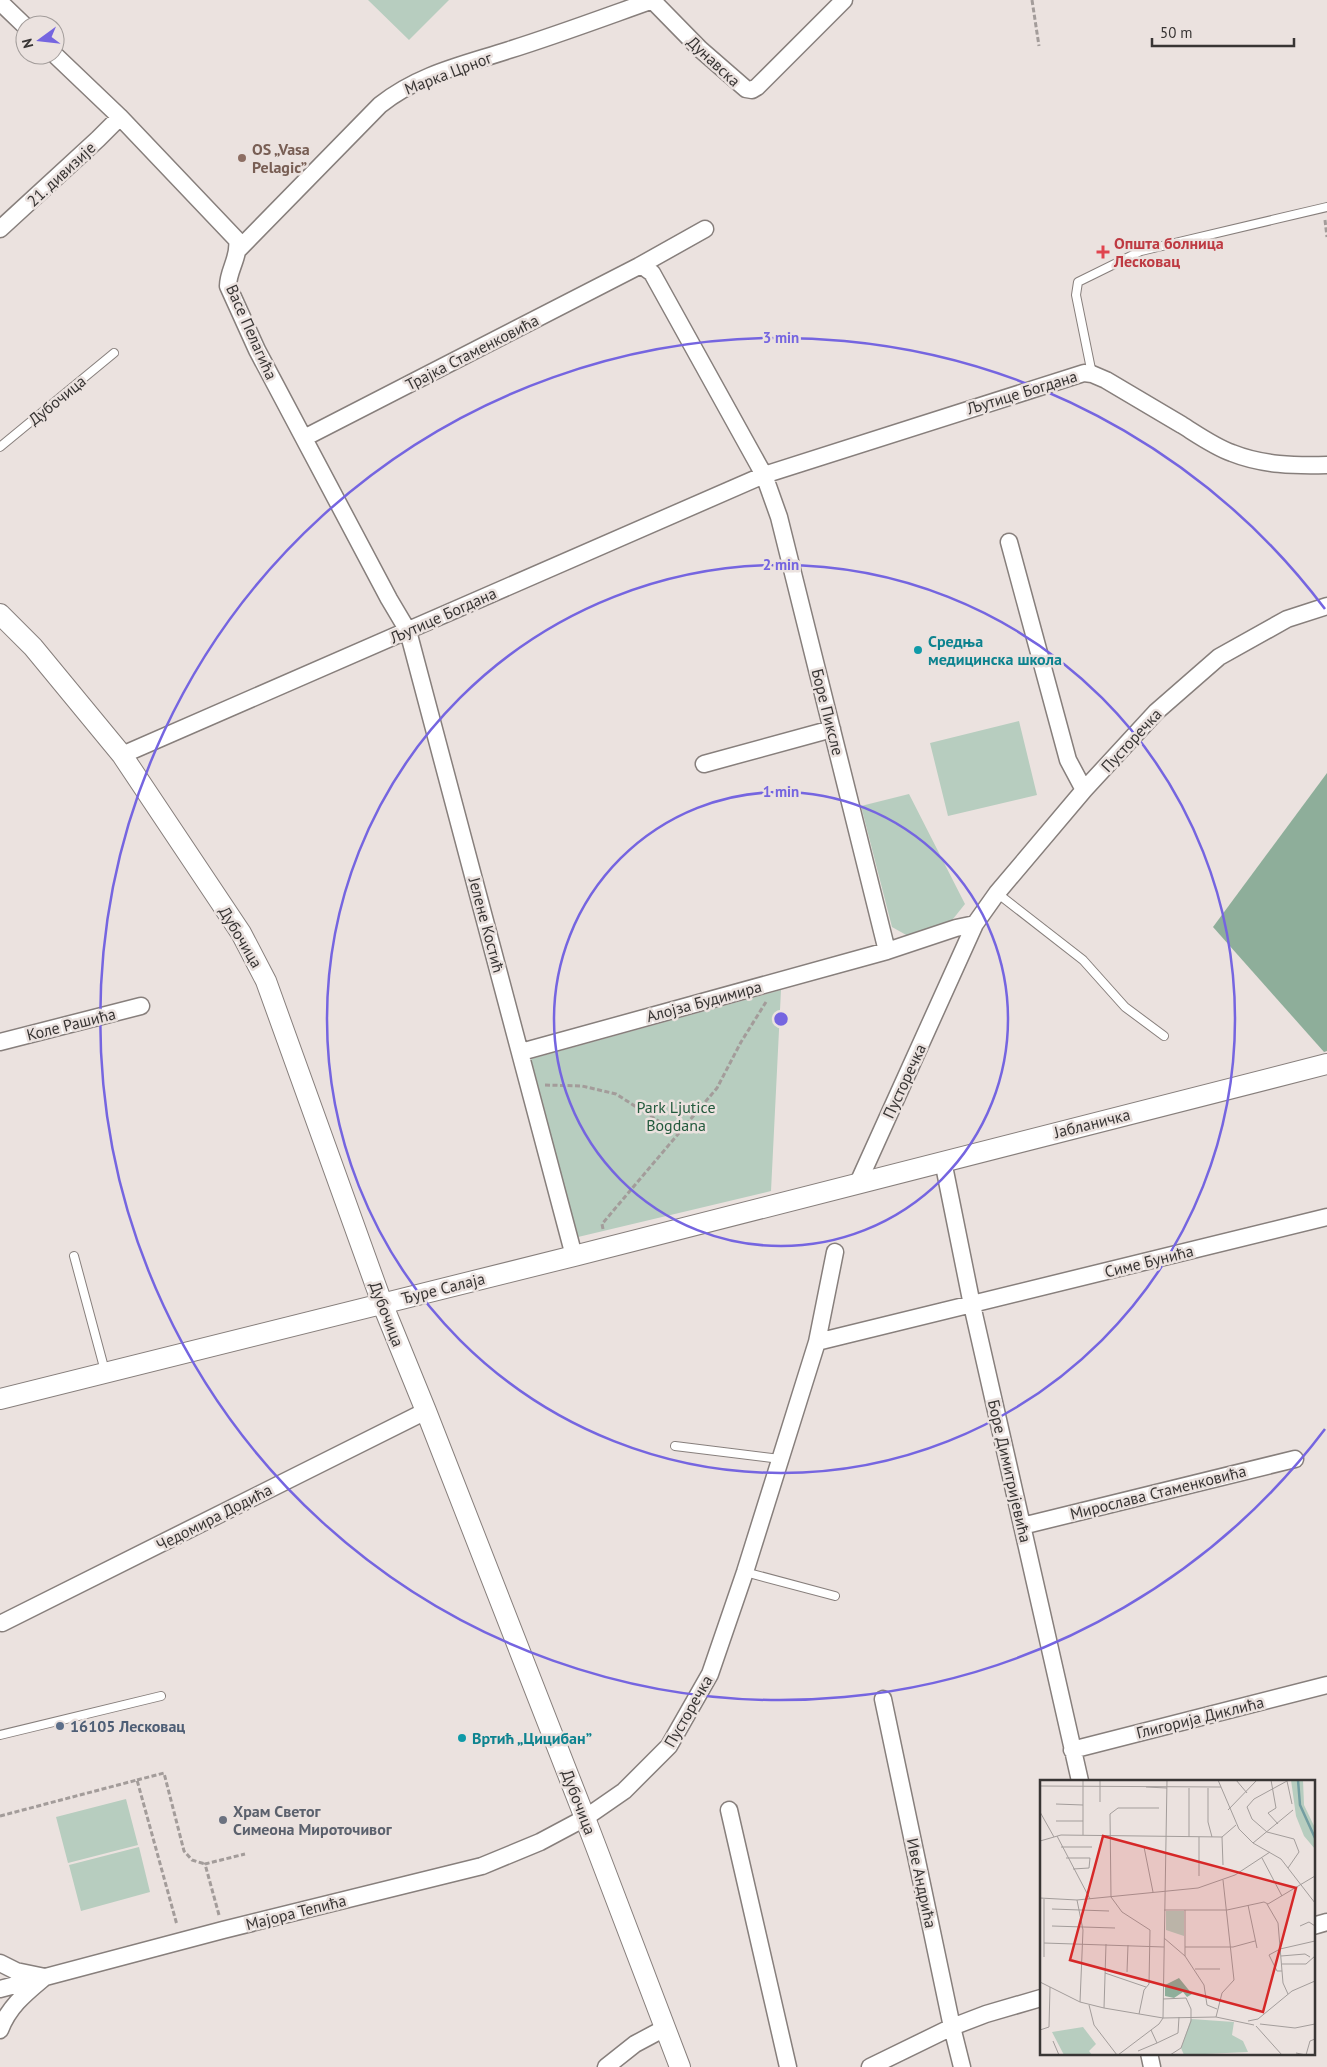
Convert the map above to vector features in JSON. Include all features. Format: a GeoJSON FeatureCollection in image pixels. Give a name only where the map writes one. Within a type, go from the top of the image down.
{"type":"FeatureCollection","features":[{"type":"Feature","properties":{"kind":"street","name":"Дунавска"},"geometry":{"type":"LineString","coordinates":[[652,0],[700,49],[746,90],[752,90],[844,0]]}},
{"type":"Feature","properties":{"kind":"street","name":"Марка Црног"},"geometry":{"type":"LineString","coordinates":[[238,249],[380,105],[404,87],[459,65],[652,0]]}},
{"type":"Feature","properties":{"kind":"street"},"geometry":{"type":"LineString","coordinates":[[0,2],[15,16]]}},
{"type":"Feature","properties":{"kind":"street"},"geometry":{"type":"LineString","coordinates":[[65,64],[120,116],[229,230],[237,240],[238,249]]}},
{"type":"Feature","properties":{"kind":"street","name":"21. дивизије"},"geometry":{"type":"LineString","coordinates":[[0,229],[98,139],[120,116]]}},
{"type":"Feature","properties":{"kind":"street","name":"Трајка Стаменковића"},"geometry":{"type":"LineString","coordinates":[[304,438],[640,266],[705,230]]}},
{"type":"Feature","properties":{"kind":"street","name":"Васе Пелагића"},"geometry":{"type":"LineString","coordinates":[[238,249],[228,276],[228,286],[257,350],[390,599]]}},
{"type":"Feature","properties":{"kind":"street"},"geometry":{"type":"LineString","coordinates":[[640,266],[652,272],[764,475]]}},
{"type":"Feature","properties":{"kind":"street","name":"Љутице Богдана"},"geometry":{"type":"LineString","coordinates":[[122,755],[764,475],[1084,373],[1106,380],[1231,453],[1273,463],[1299,466],[1327,465]]}},
{"type":"Feature","properties":{"kind":"street","name":"Боре Пиксле"},"geometry":{"type":"LineString","coordinates":[[764,475],[779,517],[887,951]]}},
{"type":"Feature","properties":{"kind":"street"},"geometry":{"type":"LineString","coordinates":[[1010,542],[1068,760],[1084,790]]}},
{"type":"Feature","properties":{"kind":"street","name":"Јелене Костић"},"geometry":{"type":"LineString","coordinates":[[390,599],[408,631],[574,1256]]}},
{"type":"Feature","properties":{"kind":"street","name":"Пусторечка"},"geometry":{"type":"LineString","coordinates":[[858,1182],[975,924],[997,893],[1084,790],[1156,712],[1219,656],[1286,619],[1327,606]]}},
{"type":"Feature","properties":{"kind":"street","name":"Дубочица"},"geometry":{"type":"LineString","coordinates":[[0,614],[33,647],[122,755],[241,933],[266,981],[382,1303],[585,1818],[680,2067]]}},
{"type":"Feature","properties":{"kind":"street"},"geometry":{"type":"LineString","coordinates":[[704,764],[832,729]]}},
{"type":"Feature","properties":{"kind":"street"},"geometry":{"type":"LineString","coordinates":[[887,951],[942,932],[975,924]]}},
{"type":"Feature","properties":{"kind":"street","name":"Алојза Будимира"},"geometry":{"type":"LineString","coordinates":[[520,1052],[887,951]]}},
{"type":"Feature","properties":{"kind":"street","name":"Коле Рашића"},"geometry":{"type":"LineString","coordinates":[[0,1042],[142,1006]]}},
{"type":"Feature","properties":{"kind":"street","name":"Јабланичка"},"geometry":{"type":"LineString","coordinates":[[858,1182],[1327,1064]]}},
{"type":"Feature","properties":{"kind":"street","name":"Боре Димитријевића"},"geometry":{"type":"LineString","coordinates":[[943,1161],[972,1305],[1080,1780]]}},
{"type":"Feature","properties":{"kind":"street","name":"Ђуре Салаја"},"geometry":{"type":"LineString","coordinates":[[0,1400],[574,1256],[858,1182]]}},
{"type":"Feature","properties":{"kind":"street","name":"Симе Бунића"},"geometry":{"type":"LineString","coordinates":[[972,1305],[1327,1217]]}},
{"type":"Feature","properties":{"kind":"street","name":"Пусторечка"},"geometry":{"type":"LineString","coordinates":[[585,1818],[624,1791],[669,1746],[710,1674],[745,1572],[817,1342],[835,1252]]}},
{"type":"Feature","properties":{"kind":"street"},"geometry":{"type":"LineString","coordinates":[[817,1342],[972,1305]]}},
{"type":"Feature","properties":{"kind":"street","name":"Чедомира Додића"},"geometry":{"type":"LineString","coordinates":[[2,1623],[426,1411]]}},
{"type":"Feature","properties":{"kind":"street","name":"Мирослава Стаменковића"},"geometry":{"type":"LineString","coordinates":[[1022,1526],[1294,1459]]}},
{"type":"Feature","properties":{"kind":"street","name":"Глигорија Диклића"},"geometry":{"type":"LineString","coordinates":[[1072,1750],[1327,1684]]}},
{"type":"Feature","properties":{"kind":"street","name":"Иве Андрића"},"geometry":{"type":"LineString","coordinates":[[883,1699],[962,2067]]}},
{"type":"Feature","properties":{"kind":"street"},"geometry":{"type":"LineString","coordinates":[[729,1810],[788,2067]]}},
{"type":"Feature","properties":{"kind":"street","name":"Мајора Тепића"},"geometry":{"type":"LineString","coordinates":[[0,1989],[223,1930],[482,1866],[540,1842],[585,1818]]}},
{"type":"Feature","properties":{"kind":"street"},"geometry":{"type":"LineString","coordinates":[[1314,1926],[1327,1922]]}},
{"type":"Feature","properties":{"kind":"street"},"geometry":{"type":"LineString","coordinates":[[0,1963],[16,1971],[45,1977]]}},
{"type":"Feature","properties":{"kind":"street"},"geometry":{"type":"LineString","coordinates":[[0,2030],[4,2019],[18,1999],[45,1977]]}},
{"type":"Feature","properties":{"kind":"street"},"geometry":{"type":"LineString","coordinates":[[870,2067],[952,2027],[986,2014],[1040,1998]]}},
{"type":"Feature","properties":{"kind":"street"},"geometry":{"type":"LineString","coordinates":[[606,2067],[634,2044],[665,2028]]}},
{"type":"Feature","properties":{"kind":"street"},"geometry":{"type":"LineString","coordinates":[[1149,2054],[1152,2067]]}},
{"type":"Feature","properties":{"kind":"lane"},"geometry":{"type":"LineString","coordinates":[[1092,374],[1076,295],[1078,282],[1141,251],[1327,206]]}},
{"type":"Feature","properties":{"kind":"lane","name":"Дубочица"},"geometry":{"type":"LineString","coordinates":[[0,447],[114,353]]}},
{"type":"Feature","properties":{"kind":"lane"},"geometry":{"type":"LineString","coordinates":[[997,893],[1082,960],[1125,1007],[1164,1036]]}},
{"type":"Feature","properties":{"kind":"lane"},"geometry":{"type":"LineString","coordinates":[[74,1256],[106,1373]]}},
{"type":"Feature","properties":{"kind":"lane"},"geometry":{"type":"LineString","coordinates":[[675,1446],[780,1459]]}},
{"type":"Feature","properties":{"kind":"lane"},"geometry":{"type":"LineString","coordinates":[[745,1572],[835,1596]]}},
{"type":"Feature","properties":{"kind":"lane"},"geometry":{"type":"LineString","coordinates":[[0,1734],[161,1696]]}},
{"type":"Feature","properties":{"kind":"path"},"geometry":{"type":"LineString","coordinates":[[1032,0],[1039,46]]}},
{"type":"Feature","properties":{"kind":"path"},"geometry":{"type":"LineString","coordinates":[[602,1224],[717,1088],[755,1017],[782,980]]}},
{"type":"Feature","properties":{"kind":"path"},"geometry":{"type":"LineString","coordinates":[[529,1084],[582,1086],[616,1094],[679,1134]]}},
{"type":"Feature","properties":{"kind":"path"},"geometry":{"type":"LineString","coordinates":[[0,1816],[164,1773],[184,1851],[192,1860],[205,1864],[246,1854]]}},
{"type":"Feature","properties":{"kind":"path"},"geometry":{"type":"LineString","coordinates":[[137,1780],[182,1942]]}},
{"type":"Feature","properties":{"kind":"path"},"geometry":{"type":"LineString","coordinates":[[205,1864],[223,1930]]}},
{"type":"Feature","properties":{"kind":"green space"},"geometry":{"type":"Polygon","coordinates":[[[368,0],[449,0],[409,40],[368,0]]]}},
{"type":"Feature","properties":{"kind":"green space"},"geometry":{"type":"Polygon","coordinates":[[[1019,721],[1037,795],[948,816],[930,743],[1019,721]]]}},
{"type":"Feature","properties":{"kind":"green space"},"geometry":{"type":"Polygon","coordinates":[[[1327,773],[1327,1051],[1324,1052],[1213,927],[1327,773]]]}},
{"type":"Feature","properties":{"kind":"green space"},"geometry":{"type":"Polygon","coordinates":[[[909,794],[965,904],[949,924],[908,936],[892,927],[861,806],[909,794]]]}},
{"type":"Feature","properties":{"kind":"green space","name":"Park Ljutice Bogdana"},"geometry":{"type":"Polygon","coordinates":[[[781,990],[771,1191],[578,1237],[531,1059],[781,990]]]}},
{"type":"Feature","properties":{"kind":"green space"},"geometry":{"type":"Polygon","coordinates":[[[126,1799],[138,1845],[68,1863],[56,1817],[126,1799]]]}},
{"type":"Feature","properties":{"kind":"green space"},"geometry":{"type":"Polygon","coordinates":[[[139,1847],[150,1892],[81,1911],[69,1865],[139,1847]]]}},
{"type":"Feature","properties":{"kind":"place","name":"OS „Vasa Pelagic”"},"geometry":{"type":"Point","coordinates":[242,158]}},
{"type":"Feature","properties":{"kind":"place","name":"Општа болница Лесковац"},"geometry":{"type":"Point","coordinates":[1103,252]}},
{"type":"Feature","properties":{"kind":"place","name":"Средња медицинска школа"},"geometry":{"type":"Point","coordinates":[918,650]}},
{"type":"Feature","properties":{"kind":"place","name":"16105 Лесковац"},"geometry":{"type":"Point","coordinates":[60,1726]}},
{"type":"Feature","properties":{"kind":"place","name":"Вртић „Цицибан”"},"geometry":{"type":"Point","coordinates":[462,1738]}},
{"type":"Feature","properties":{"kind":"place","name":"Храм Светог Симеона Мироточивог"},"geometry":{"type":"Point","coordinates":[223,1820]}}]}
